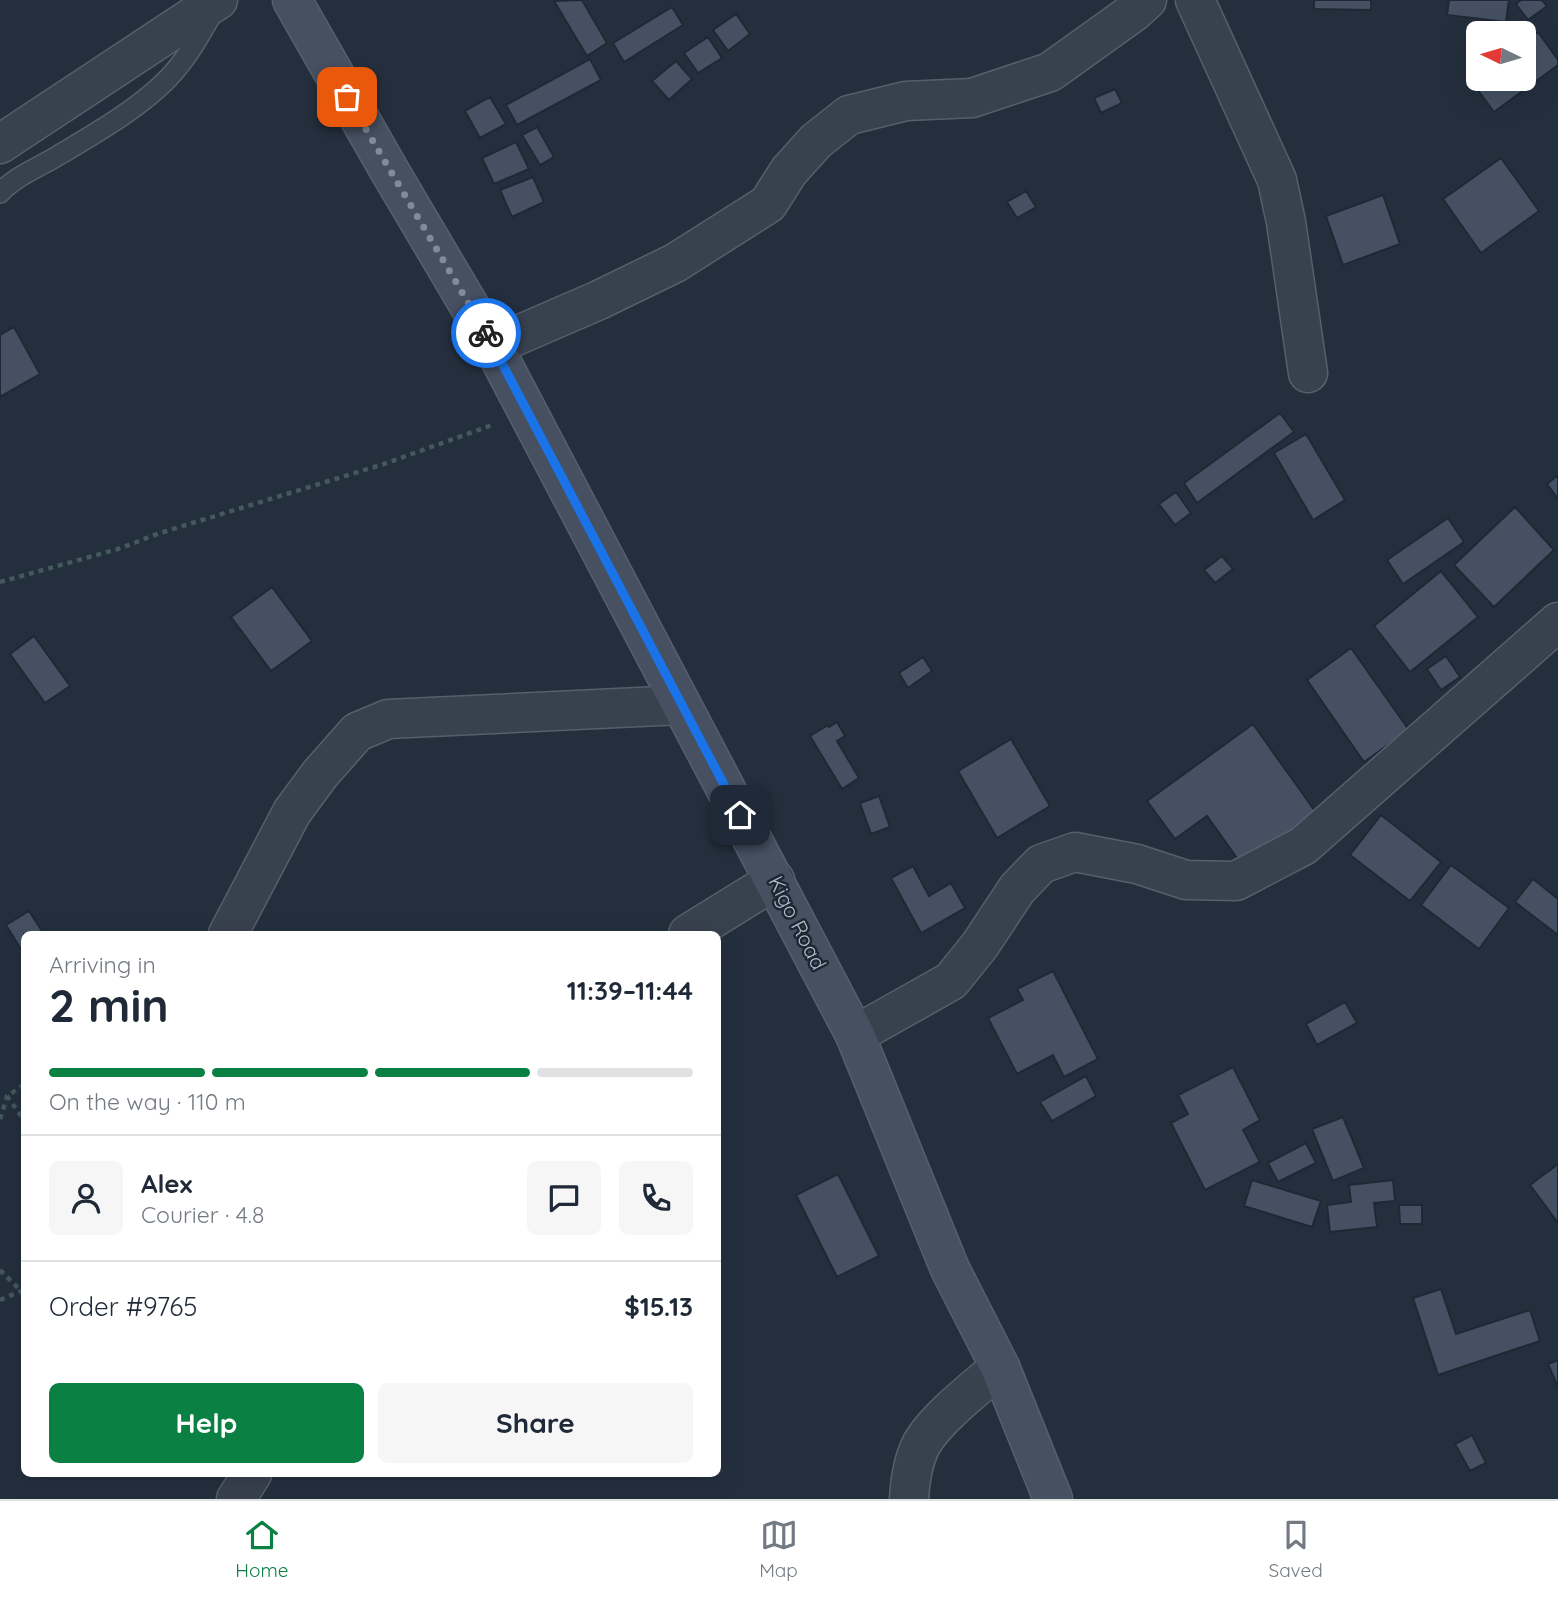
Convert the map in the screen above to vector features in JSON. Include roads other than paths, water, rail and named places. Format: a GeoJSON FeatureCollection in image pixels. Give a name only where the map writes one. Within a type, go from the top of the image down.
{"type":"FeatureCollection","features":[{"type":"Feature","properties":{"kind":"street"},"geometry":{"type":"LineString","coordinates":[[0,144],[219,0]]}},
{"type":"Feature","properties":{"kind":"street","name":"Kigo Road"},"geometry":{"type":"LineString","coordinates":[[292,0],[529,412],[855,1035],[950,1269],[1000,1367],[1053,1499]]}},
{"type":"Feature","properties":{"kind":"street"},"geometry":{"type":"LineString","coordinates":[[493,346],[599,300],[675,263],[768,204],[789,171],[816,141],[849,115],[906,101],[972,98],[1050,72],[1147,0]]}},
{"type":"Feature","properties":{"kind":"street"},"geometry":{"type":"LineString","coordinates":[[1195,0],[1277,180],[1286,222],[1308,373]]}},
{"type":"Feature","properties":{"kind":"street"},"geometry":{"type":"LineString","coordinates":[[855,1035],[951,981],[980,945],[1017,889],[1041,864],[1075,852],[1137,864],[1186,880],[1236,881],[1303,846],[1558,622]]}},
{"type":"Feature","properties":{"kind":"street"},"geometry":{"type":"LineString","coordinates":[[230,931],[292,812],[320,774],[357,732],[388,719],[681,705]]}},
{"type":"Feature","properties":{"kind":"street"},"geometry":{"type":"LineString","coordinates":[[693,931],[775,880]]}},
{"type":"Feature","properties":{"kind":"street"},"geometry":{"type":"LineString","coordinates":[[909,1499],[913,1469],[922,1444],[944,1417],[1000,1367]]}},
{"type":"Feature","properties":{"kind":"street"},"geometry":{"type":"LineString","coordinates":[[236,1499],[250,1477]]}},
{"type":"Feature","properties":{"kind":"lane"},"geometry":{"type":"LineString","coordinates":[[0,193],[8,184],[57,157],[126,113],[171,75],[190,53],[219,0]]}}]}
